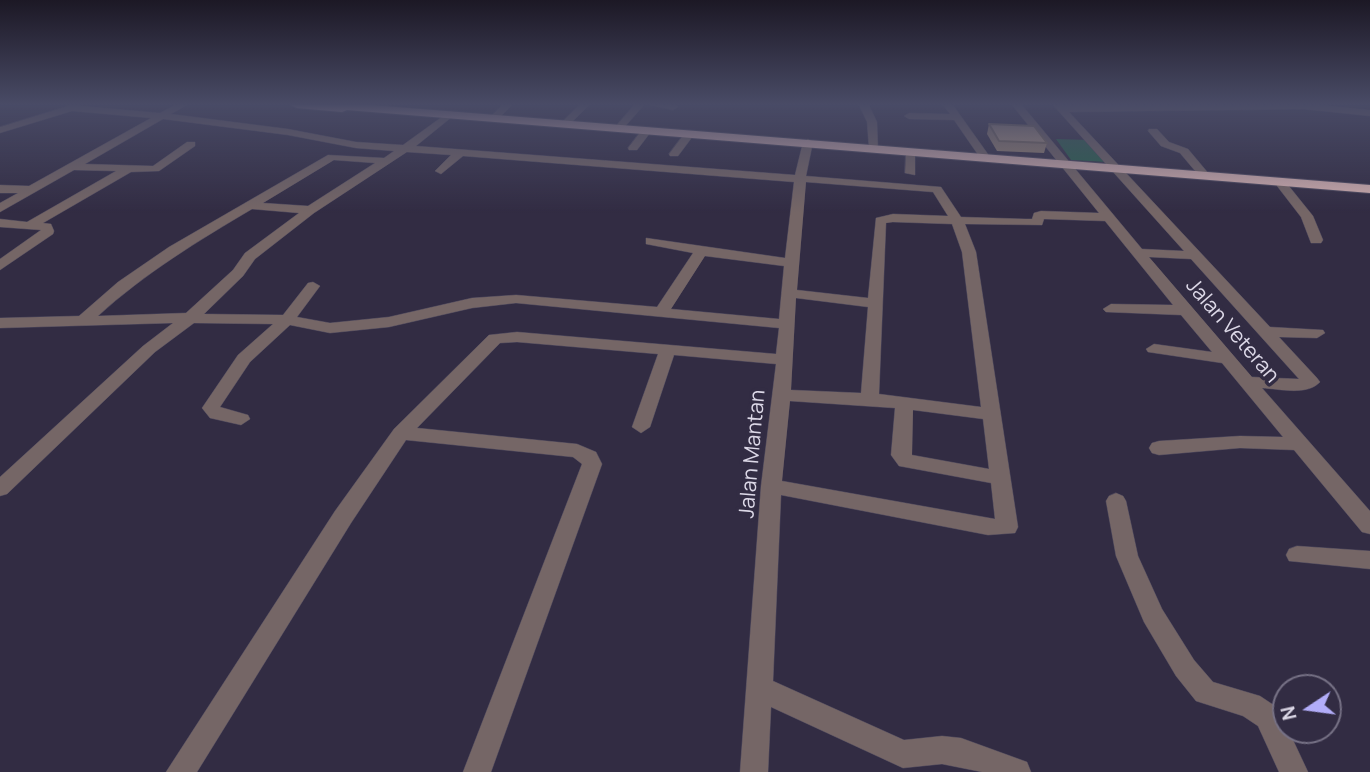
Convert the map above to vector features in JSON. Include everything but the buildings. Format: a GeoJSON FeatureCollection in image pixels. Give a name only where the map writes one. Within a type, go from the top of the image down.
{"type":"FeatureCollection","features":[{"type":"Feature","properties":{"kind":"highway"},"geometry":{"type":"LineString","coordinates":[[763,141],[1370,189]]}},
{"type":"Feature","properties":{"kind":"highway"},"geometry":{"type":"LineString","coordinates":[[773,141],[910,154],[1063,164]]}},
{"type":"Feature","properties":{"kind":"street"},"geometry":{"type":"LineString","coordinates":[[0,208],[118,141]]}},
{"type":"Feature","properties":{"kind":"street"},"geometry":{"type":"LineString","coordinates":[[346,141],[459,154],[483,160],[937,189],[957,221],[969,252],[1007,524],[1004,528],[771,486]]}},
{"type":"Feature","properties":{"kind":"street"},"geometry":{"type":"LineString","coordinates":[[0,489],[149,349],[190,318],[238,273],[250,256],[310,211],[415,141]]}},
{"type":"Feature","properties":{"kind":"street"},"geometry":{"type":"LineString","coordinates":[[633,148],[639,141]]}},
{"type":"Feature","properties":{"kind":"street"},"geometry":{"type":"LineString","coordinates":[[674,154],[684,141]]}},
{"type":"Feature","properties":{"kind":"street"},"geometry":{"type":"LineString","coordinates":[[873,141],[874,148]]}},
{"type":"Feature","properties":{"kind":"street"},"geometry":{"type":"LineString","coordinates":[[974,141],[985,157]]}},
{"type":"Feature","properties":{"kind":"street","name":"Jalan Veteran"},"geometry":{"type":"LineString","coordinates":[[1045,141],[1370,526]]}},
{"type":"Feature","properties":{"kind":"street"},"geometry":{"type":"LineString","coordinates":[[1090,141],[1311,382],[1302,385],[1249,382]]}},
{"type":"Feature","properties":{"kind":"street"},"geometry":{"type":"LineString","coordinates":[[1162,141],[1184,150],[1205,176]]}},
{"type":"Feature","properties":{"kind":"street"},"geometry":{"type":"LineString","coordinates":[[74,167],[155,169],[191,144]]}},
{"type":"Feature","properties":{"kind":"street","name":"Jalan Mantan"},"geometry":{"type":"LineString","coordinates":[[754,772],[771,486],[782,395],[788,293],[800,179],[808,144]]}},
{"type":"Feature","properties":{"kind":"street"},"geometry":{"type":"LineString","coordinates":[[441,170],[459,154]]}},
{"type":"Feature","properties":{"kind":"street"},"geometry":{"type":"LineString","coordinates":[[910,154],[911,173]]}},
{"type":"Feature","properties":{"kind":"street"},"geometry":{"type":"LineString","coordinates":[[84,320],[135,275],[334,156],[387,161]]}},
{"type":"Feature","properties":{"kind":"street"},"geometry":{"type":"LineString","coordinates":[[30,225],[128,169]]}},
{"type":"Feature","properties":{"kind":"street"},"geometry":{"type":"LineString","coordinates":[[1273,181],[1307,216],[1316,240]]}},
{"type":"Feature","properties":{"kind":"street"},"geometry":{"type":"LineString","coordinates":[[0,189],[35,190]]}},
{"type":"Feature","properties":{"kind":"street"},"geometry":{"type":"LineString","coordinates":[[249,205],[310,211]]}},
{"type":"Feature","properties":{"kind":"street"},"geometry":{"type":"LineString","coordinates":[[870,399],[880,221],[1033,223],[1038,222],[1041,215],[1108,217]]}},
{"type":"Feature","properties":{"kind":"street"},"geometry":{"type":"LineString","coordinates":[[0,223],[46,227],[48,230],[0,267]]}},
{"type":"Feature","properties":{"kind":"street"},"geometry":{"type":"LineString","coordinates":[[651,240],[791,263]]}},
{"type":"Feature","properties":{"kind":"street"},"geometry":{"type":"LineString","coordinates":[[661,313],[701,250]]}},
{"type":"Feature","properties":{"kind":"street"},"geometry":{"type":"LineString","coordinates":[[1138,253],[1195,255]]}},
{"type":"Feature","properties":{"kind":"street"},"geometry":{"type":"LineString","coordinates":[[241,419],[216,414],[211,408],[244,359],[287,320],[313,286]]}},
{"type":"Feature","properties":{"kind":"street"},"geometry":{"type":"LineString","coordinates":[[788,293],[876,303]]}},
{"type":"Feature","properties":{"kind":"street"},"geometry":{"type":"LineString","coordinates":[[7,323],[190,318],[287,320],[330,328],[366,325],[506,299],[787,324]]}},
{"type":"Feature","properties":{"kind":"street"},"geometry":{"type":"LineString","coordinates":[[1111,309],[1185,310]]}},
{"type":"Feature","properties":{"kind":"street"},"geometry":{"type":"LineString","coordinates":[[1266,332],[1317,333]]}},
{"type":"Feature","properties":{"kind":"street"},"geometry":{"type":"LineString","coordinates":[[180,772],[343,517],[401,433],[495,338],[517,337],[785,360]]}},
{"type":"Feature","properties":{"kind":"street"},"geometry":{"type":"LineString","coordinates":[[1154,349],[1228,359]]}},
{"type":"Feature","properties":{"kind":"street"},"geometry":{"type":"LineString","coordinates":[[641,427],[668,350]]}},
{"type":"Feature","properties":{"kind":"street"},"geometry":{"type":"LineString","coordinates":[[782,395],[870,399],[993,414]]}},
{"type":"Feature","properties":{"kind":"street"},"geometry":{"type":"LineString","coordinates":[[904,403],[901,455],[906,461],[1000,478]]}},
{"type":"Feature","properties":{"kind":"street"},"geometry":{"type":"LineString","coordinates":[[401,433],[578,451],[589,457],[592,464],[477,772]]}},
{"type":"Feature","properties":{"kind":"street"},"geometry":{"type":"LineString","coordinates":[[1159,448],[1240,442],[1302,444]]}},
{"type":"Feature","properties":{"kind":"street"},"geometry":{"type":"LineString","coordinates":[[1116,501],[1127,556],[1153,615],[1185,668],[1205,692],[1250,705],[1268,718],[1294,772]]}},
{"type":"Feature","properties":{"kind":"street"},"geometry":{"type":"LineString","coordinates":[[1297,555],[1370,561]]}},
{"type":"Feature","properties":{"kind":"street"},"geometry":{"type":"LineString","coordinates":[[761,689],[903,754],[913,756],[931,751],[958,751],[1017,772]]}},
{"type":"Feature","properties":{"kind":"green space"},"geometry":{"type":"Polygon","coordinates":[[[1057,141],[1090,141],[1106,162],[1071,160],[1057,141]]]}}]}
